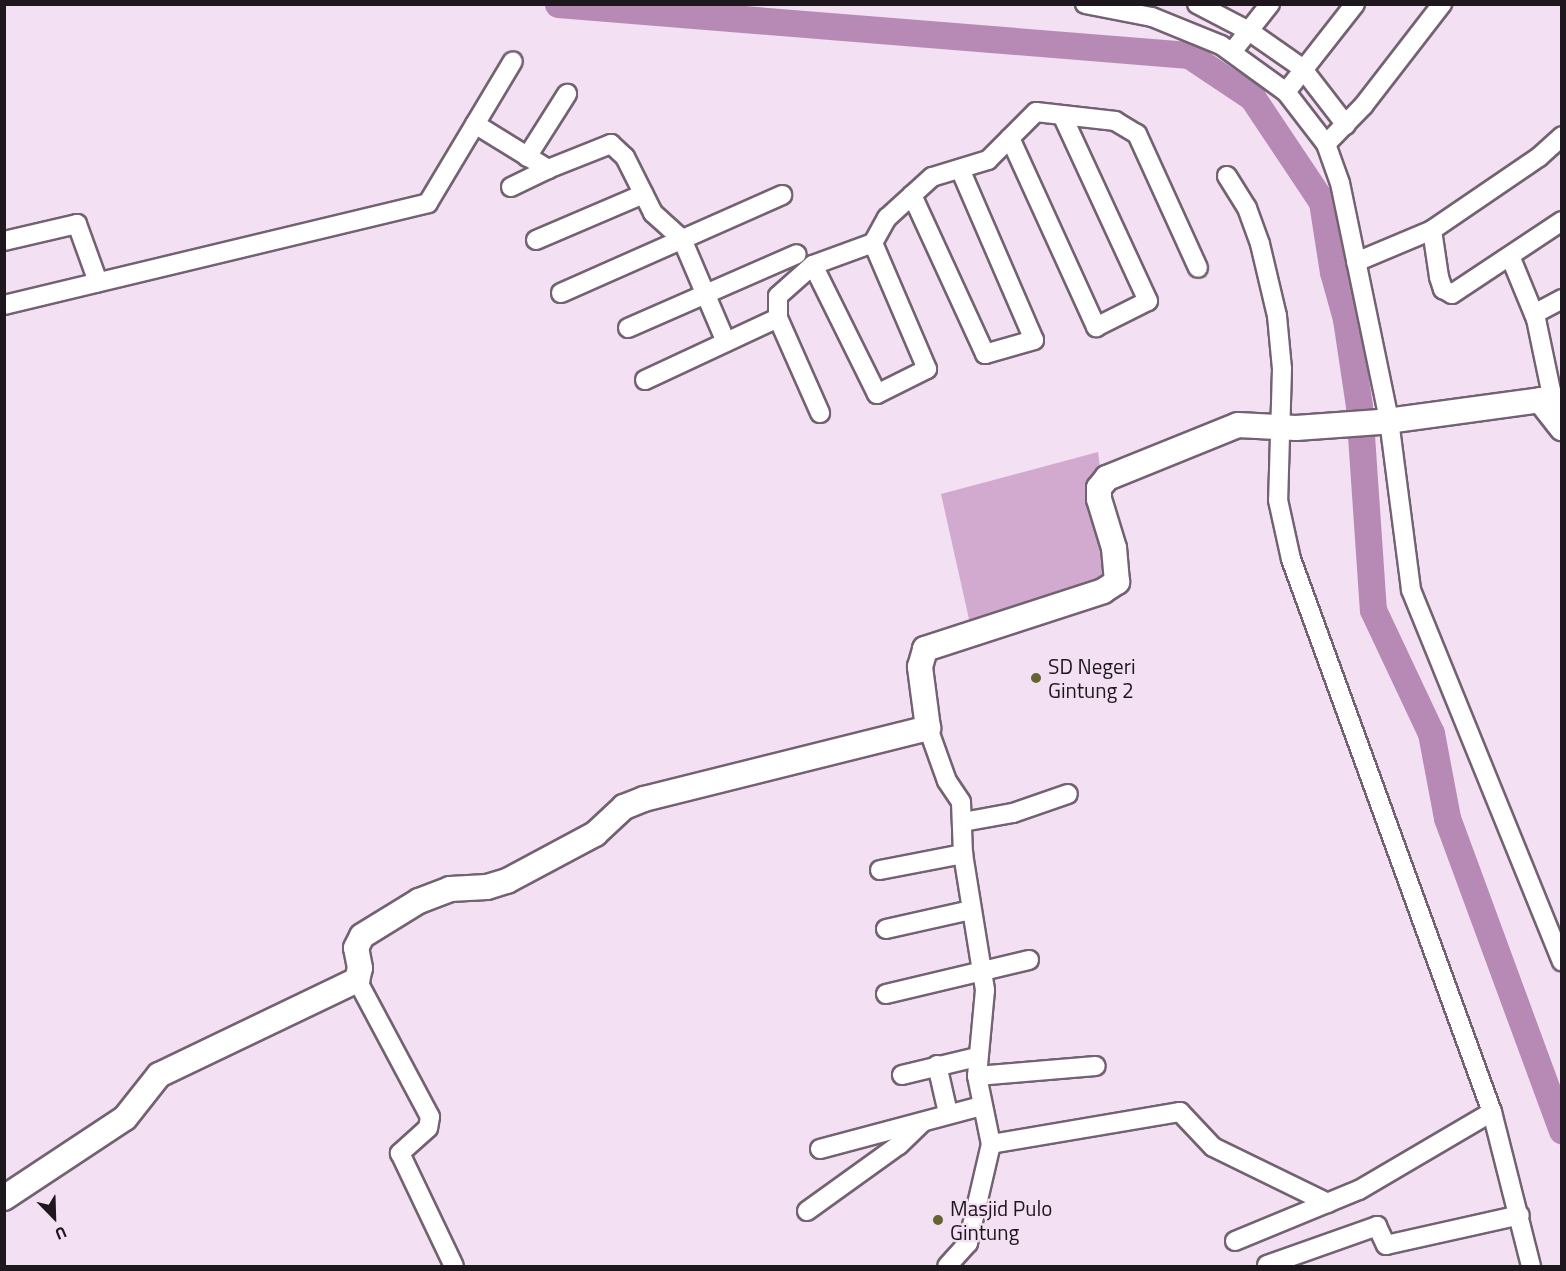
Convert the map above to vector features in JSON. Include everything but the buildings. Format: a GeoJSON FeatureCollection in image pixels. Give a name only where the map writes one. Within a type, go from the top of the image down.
{"type":"FeatureCollection","features":[{"type":"Feature","properties":{"kind":"street"},"geometry":{"type":"LineString","coordinates":[[1085,4],[1154,10],[1232,52],[1294,80],[1326,144],[1340,183],[1356,262],[1411,590],[1562,962]]}},
{"type":"Feature","properties":{"kind":"street"},"geometry":{"type":"LineString","coordinates":[[1197,4],[1249,31],[1294,80],[1346,125]]}},
{"type":"Feature","properties":{"kind":"street"},"geometry":{"type":"LineString","coordinates":[[1232,52],[1270,4]]}},
{"type":"Feature","properties":{"kind":"street"},"geometry":{"type":"LineString","coordinates":[[1294,80],[1355,4]]}},
{"type":"Feature","properties":{"kind":"street"},"geometry":{"type":"LineString","coordinates":[[1326,144],[1346,125],[1442,4]]}},
{"type":"Feature","properties":{"kind":"street"},"geometry":{"type":"LineString","coordinates":[[4,305],[428,203],[513,61]]}},
{"type":"Feature","properties":{"kind":"street"},"geometry":{"type":"LineString","coordinates":[[527,157],[567,94]]}},
{"type":"Feature","properties":{"kind":"street"},"geometry":{"type":"LineString","coordinates":[[820,413],[778,318],[778,296],[813,265],[873,243],[887,218],[932,177],[988,160],[1036,112],[1115,121],[1137,134],[1198,268]]}},
{"type":"Feature","properties":{"kind":"street"},"geometry":{"type":"LineString","coordinates":[[1010,138],[1096,327],[1148,302],[1062,115]]}},
{"type":"Feature","properties":{"kind":"street"},"geometry":{"type":"LineString","coordinates":[[475,124],[548,170]]}},
{"type":"Feature","properties":{"kind":"street"},"geometry":{"type":"LineString","coordinates":[[1356,262],[1432,230],[1539,158],[1562,136]]}},
{"type":"Feature","properties":{"kind":"street"},"geometry":{"type":"LineString","coordinates":[[511,187],[611,144],[625,157],[653,213],[682,239],[726,342]]}},
{"type":"Feature","properties":{"kind":"street"},"geometry":{"type":"LineString","coordinates":[[912,195],[985,354],[1034,340],[960,169]]}},
{"type":"Feature","properties":{"kind":"street"},"geometry":{"type":"LineString","coordinates":[[1227,176],[1246,208],[1270,277],[1288,428],[1278,500],[1297,578],[1388,818],[1492,1112],[1520,1215],[1531,1266]]}},
{"type":"Feature","properties":{"kind":"street"},"geometry":{"type":"LineString","coordinates":[[536,240],[644,194]]}},
{"type":"Feature","properties":{"kind":"street"},"geometry":{"type":"LineString","coordinates":[[561,293],[782,195]]}},
{"type":"Feature","properties":{"kind":"street"},"geometry":{"type":"LineString","coordinates":[[1432,230],[1439,277],[1448,294],[1462,291],[1562,221]]}},
{"type":"Feature","properties":{"kind":"street"},"geometry":{"type":"LineString","coordinates":[[4,242],[77,224],[98,282]]}},
{"type":"Feature","properties":{"kind":"street"},"geometry":{"type":"LineString","coordinates":[[813,265],[877,394],[927,369],[873,243]]}},
{"type":"Feature","properties":{"kind":"street"},"geometry":{"type":"LineString","coordinates":[[628,328],[797,254]]}},
{"type":"Feature","properties":{"kind":"street"},"geometry":{"type":"LineString","coordinates":[[1510,256],[1534,314],[1556,420]]}},
{"type":"Feature","properties":{"kind":"street"},"geometry":{"type":"LineString","coordinates":[[1534,314],[1562,299]]}},
{"type":"Feature","properties":{"kind":"street"},"geometry":{"type":"LineString","coordinates":[[645,380],[778,318]]}},
{"type":"Feature","properties":{"kind":"street"},"geometry":{"type":"LineString","coordinates":[[946,1266],[968,1243],[991,1144],[977,1076],[977,1057],[985,1003],[982,970],[963,854],[960,799],[947,781],[928,728],[920,667],[926,649],[1095,594],[1116,582],[1114,548],[1099,500],[1099,488],[1107,478],[1238,425],[1288,428],[1384,421],[1540,400],[1556,420]]}},
{"type":"Feature","properties":{"kind":"street"},"geometry":{"type":"LineString","coordinates":[[454,1266],[400,1153],[428,1128],[430,1117],[357,980],[360,968],[356,948],[372,928],[440,891],[507,881],[595,834],[630,804],[928,728]]}},
{"type":"Feature","properties":{"kind":"street"},"geometry":{"type":"LineString","coordinates":[[963,822],[1013,813],[1068,794]]}},
{"type":"Feature","properties":{"kind":"street"},"geometry":{"type":"LineString","coordinates":[[880,870],[963,854]]}},
{"type":"Feature","properties":{"kind":"street"},"geometry":{"type":"LineString","coordinates":[[886,929],[971,910]]}},
{"type":"Feature","properties":{"kind":"street"},"geometry":{"type":"LineString","coordinates":[[886,994],[1029,960]]}},
{"type":"Feature","properties":{"kind":"street"},"geometry":{"type":"LineString","coordinates":[[4,1198],[125,1118],[159,1075],[357,980]]}},
{"type":"Feature","properties":{"kind":"street"},"geometry":{"type":"LineString","coordinates":[[902,1075],[977,1057]]}},
{"type":"Feature","properties":{"kind":"street"},"geometry":{"type":"LineString","coordinates":[[937,1065],[948,1113]]}},
{"type":"Feature","properties":{"kind":"street"},"geometry":{"type":"LineString","coordinates":[[977,1076],[1096,1066]]}},
{"type":"Feature","properties":{"kind":"street"},"geometry":{"type":"LineString","coordinates":[[820,1149],[948,1113],[982,1106]]}},
{"type":"Feature","properties":{"kind":"street"},"geometry":{"type":"LineString","coordinates":[[991,1144],[1180,1112],[1188,1117],[1212,1147],[1328,1203]]}},
{"type":"Feature","properties":{"kind":"street"},"geometry":{"type":"LineString","coordinates":[[1235,1241],[1359,1190],[1492,1112]]}},
{"type":"Feature","properties":{"kind":"street"},"geometry":{"type":"LineString","coordinates":[[807,1210],[899,1145],[925,1120]]}},
{"type":"Feature","properties":{"kind":"street"},"geometry":{"type":"LineString","coordinates":[[1267,1265],[1377,1226],[1386,1245],[1520,1215]]}},
{"type":"Feature","properties":{"kind":"shaded area"},"geometry":{"type":"Polygon","coordinates":[[[1098,452],[1116,592],[973,637],[941,494],[1098,452]]]}},
{"type":"Feature","properties":{"kind":"waterway"},"geometry":{"type":"LineString","coordinates":[[558,4],[1189,55],[1252,97],[1322,202],[1333,272],[1346,319],[1359,406],[1373,610],[1431,733],[1447,818],[1562,1130]]}},
{"type":"Feature","properties":{"kind":"place","name":"SD Negeri Gintung 2"},"geometry":{"type":"Point","coordinates":[1036,678]}},
{"type":"Feature","properties":{"kind":"place","name":"Masjid Pulo Gintung"},"geometry":{"type":"Point","coordinates":[938,1220]}}]}
